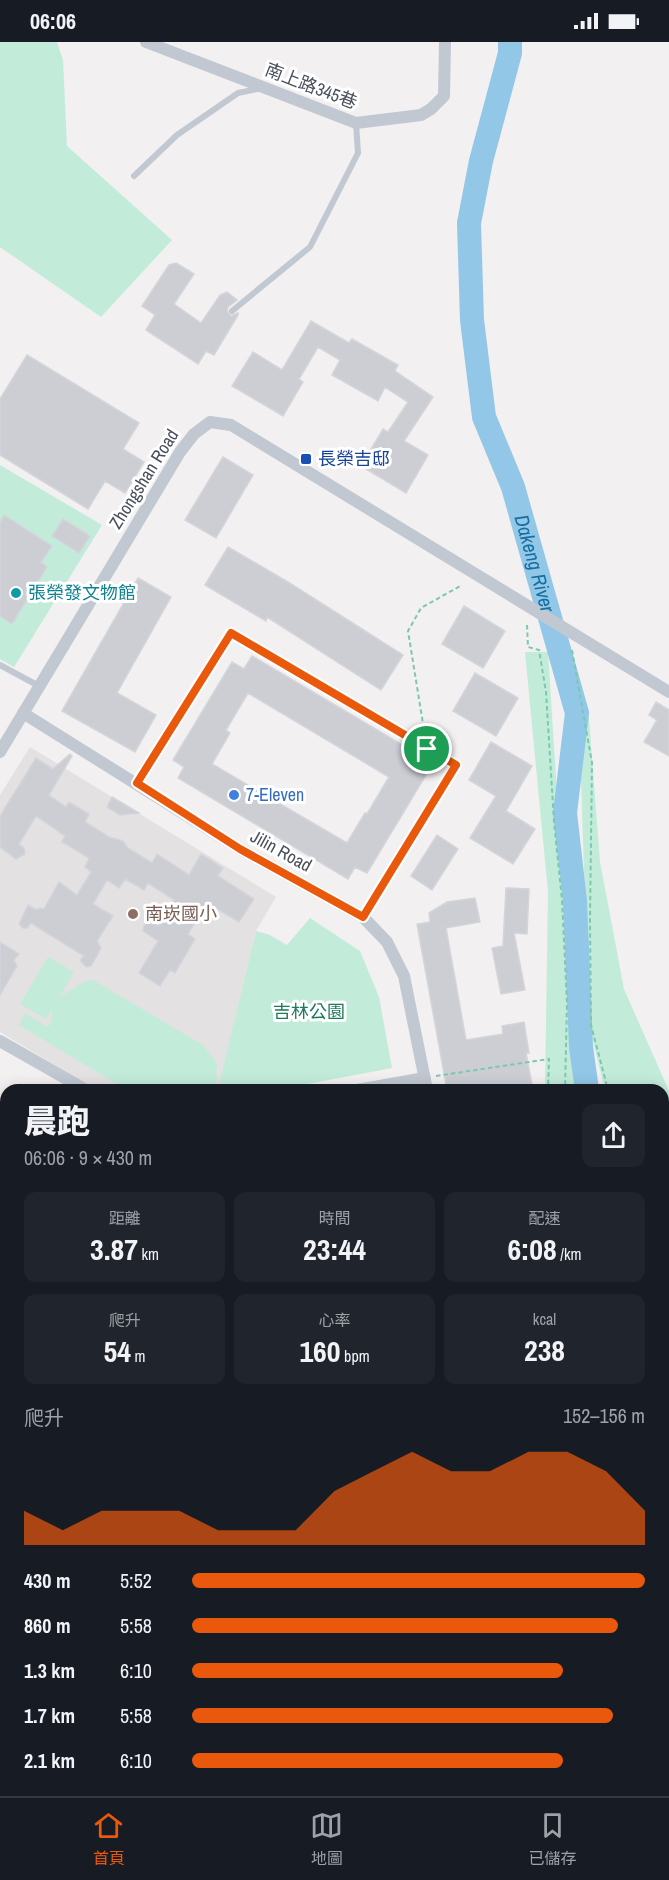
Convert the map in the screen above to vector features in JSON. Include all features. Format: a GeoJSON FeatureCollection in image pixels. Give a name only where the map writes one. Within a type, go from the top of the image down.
{"type":"FeatureCollection","features":[{"type":"Feature","properties":{"kind":"street","name":"南上路345巷"},"geometry":{"type":"LineString","coordinates":[[146,42],[356,123],[421,115],[431,109],[444,96],[445,42]]}},
{"type":"Feature","properties":{"kind":"street","name":"Zhongshan Road"},"geometry":{"type":"LineString","coordinates":[[0,752],[180,452],[194,434],[210,422],[231,425],[669,692]]}},
{"type":"Feature","properties":{"kind":"street","name":"Jilin Road"},"geometry":{"type":"LineString","coordinates":[[23,714],[240,849],[363,917],[387,942],[404,976],[426,1084]]}},
{"type":"Feature","properties":{"kind":"street"},"geometry":{"type":"LineString","coordinates":[[0,1041],[75,1084]]}},
{"type":"Feature","properties":{"kind":"street"},"geometry":{"type":"LineString","coordinates":[[391,1084],[425,1078]]}},
{"type":"Feature","properties":{"kind":"lane"},"geometry":{"type":"LineString","coordinates":[[134,176],[177,135],[238,93],[265,88]]}},
{"type":"Feature","properties":{"kind":"lane"},"geometry":{"type":"LineString","coordinates":[[232,311],[310,247],[358,153],[356,123]]}},
{"type":"Feature","properties":{"kind":"lane"},"geometry":{"type":"LineString","coordinates":[[137,783],[231,633],[456,765],[363,917]]}},
{"type":"Feature","properties":{"kind":"lane"},"geometry":{"type":"LineString","coordinates":[[0,665],[40,686]]}},
{"type":"Feature","properties":{"kind":"path"},"geometry":{"type":"LineString","coordinates":[[427,749],[408,631],[421,608],[462,585]]}},
{"type":"Feature","properties":{"kind":"path"},"geometry":{"type":"LineString","coordinates":[[527,626],[528,647],[539,650],[546,692],[554,822],[562,900],[567,1003],[565,1084]]}},
{"type":"Feature","properties":{"kind":"path"},"geometry":{"type":"LineString","coordinates":[[572,650],[592,763],[591,1025],[606,1084]]}},
{"type":"Feature","properties":{"kind":"path"},"geometry":{"type":"LineString","coordinates":[[425,1078],[549,1059],[548,1084]]}},
{"type":"Feature","properties":{"kind":"shaded area","name":"南崁國小"},"geometry":{"type":"Polygon","coordinates":[[[30,747],[276,897],[256,931],[219,1084],[86,1084],[0,1032],[0,795],[30,747]]]}},
{"type":"Feature","properties":{"kind":"green space"},"geometry":{"type":"Polygon","coordinates":[[[0,42],[57,42],[63,60],[67,146],[172,240],[101,317],[0,247],[0,42]]]}},
{"type":"Feature","properties":{"kind":"green space","name":"張榮發文物館"},"geometry":{"type":"Polygon","coordinates":[[[0,465],[102,525],[14,667],[0,659],[0,465]]]}},
{"type":"Feature","properties":{"kind":"green space"},"geometry":{"type":"Polygon","coordinates":[[[525,652],[548,652],[576,1084],[545,1084],[548,892],[525,652]]]}},
{"type":"Feature","properties":{"kind":"green space"},"geometry":{"type":"Polygon","coordinates":[[[579,718],[589,718],[600,862],[624,989],[666,1084],[604,1084],[589,1025],[579,718]]]}},
{"type":"Feature","properties":{"kind":"green space","name":"吉林公園"},"geometry":{"type":"Polygon","coordinates":[[[310,918],[360,951],[379,997],[392,1068],[307,1084],[219,1084],[256,931],[270,935],[287,945],[310,918]]]}},
{"type":"Feature","properties":{"kind":"green space"},"geometry":{"type":"Polygon","coordinates":[[[48,957],[74,972],[60,997],[85,981],[93,980],[203,1045],[217,1064],[216,1084],[117,1084],[19,1025],[25,1013],[48,1027],[51,1022],[52,1009],[46,1019],[20,1004],[48,957]]]}},
{"type":"Feature","properties":{"kind":"building"},"geometry":{"type":"Polygon","coordinates":[[[176,263],[194,274],[174,304],[201,323],[220,295],[227,292],[237,300],[228,307],[227,311],[231,316],[238,313],[238,315],[214,355],[206,351],[198,364],[146,330],[155,315],[142,306],[169,265],[176,263]]]}},
{"type":"Feature","properties":{"kind":"building"},"geometry":{"type":"Polygon","coordinates":[[[311,321],[349,343],[352,339],[398,365],[395,371],[433,397],[404,441],[428,455],[406,493],[361,466],[383,429],[388,432],[408,402],[385,387],[378,401],[332,375],[340,360],[318,347],[299,379],[303,382],[283,416],[232,386],[253,352],[282,370],[311,321]]]}},
{"type":"Feature","properties":{"kind":"building"},"geometry":{"type":"Polygon","coordinates":[[[27,355],[139,423],[123,449],[144,462],[125,493],[105,481],[88,509],[0,455],[0,399],[27,355]]]}},
{"type":"Feature","properties":{"kind":"building"},"geometry":{"type":"Polygon","coordinates":[[[223,457],[253,475],[216,538],[185,520],[223,457]]]}},
{"type":"Feature","properties":{"kind":"building","name":"張榮發文物館"},"geometry":{"type":"Polygon","coordinates":[[[4,515],[52,546],[41,562],[47,567],[12,624],[0,616],[0,523],[4,515]]]}},
{"type":"Feature","properties":{"kind":"building"},"geometry":{"type":"Polygon","coordinates":[[[63,519],[90,536],[79,553],[52,536],[63,519]]]}},
{"type":"Feature","properties":{"kind":"building"},"geometry":{"type":"Polygon","coordinates":[[[228,547],[403,655],[381,690],[267,617],[266,621],[205,585],[228,547]]]}},
{"type":"Feature","properties":{"kind":"building"},"geometry":{"type":"Polygon","coordinates":[[[138,578],[171,597],[117,693],[156,715],[135,752],[62,711],[138,578]]]}},
{"type":"Feature","properties":{"kind":"building"},"geometry":{"type":"Polygon","coordinates":[[[464,606],[505,631],[483,668],[442,644],[464,606]]]}},
{"type":"Feature","properties":{"kind":"building"},"geometry":{"type":"Polygon","coordinates":[[[252,656],[423,757],[416,769],[426,775],[367,873],[355,867],[348,879],[178,778],[184,767],[173,760],[232,662],[244,669],[252,656]],[[248,693],[226,730],[230,733],[212,764],[347,843],[389,777],[248,693]]]}},
{"type":"Feature","properties":{"kind":"building"},"geometry":{"type":"Polygon","coordinates":[[[475,673],[518,698],[496,736],[453,711],[475,673]]]}},
{"type":"Feature","properties":{"kind":"building"},"geometry":{"type":"Polygon","coordinates":[[[656,702],[669,710],[669,756],[644,742],[657,720],[649,715],[656,702]]]}},
{"type":"Feature","properties":{"kind":"building"},"geometry":{"type":"Polygon","coordinates":[[[491,742],[532,766],[506,811],[535,829],[513,864],[470,838],[496,796],[469,780],[491,742]]]}},
{"type":"Feature","properties":{"kind":"building"},"geometry":{"type":"Polygon","coordinates":[[[70,754],[72,756],[49,795],[66,807],[69,802],[89,814],[85,822],[109,837],[123,841],[128,848],[152,863],[157,854],[189,875],[201,854],[223,868],[218,876],[254,899],[239,922],[207,903],[188,934],[195,939],[175,973],[170,970],[160,986],[139,973],[158,941],[143,931],[148,920],[158,926],[174,900],[148,883],[144,890],[125,879],[119,888],[107,880],[93,904],[113,916],[97,941],[101,948],[91,966],[86,967],[80,960],[84,956],[31,923],[27,928],[19,924],[28,905],[36,910],[44,909],[59,882],[77,895],[91,872],[85,867],[89,858],[62,842],[65,836],[36,816],[19,844],[24,848],[25,854],[16,859],[0,847],[0,816],[36,758],[53,769],[70,754]]]}},
{"type":"Feature","properties":{"kind":"building"},"geometry":{"type":"Polygon","coordinates":[[[112,797],[139,813],[120,815],[107,807],[112,797]]]}},
{"type":"Feature","properties":{"kind":"building"},"geometry":{"type":"Polygon","coordinates":[[[437,835],[458,849],[432,890],[411,876],[437,835]]]}},
{"type":"Feature","properties":{"kind":"building"},"geometry":{"type":"Polygon","coordinates":[[[506,888],[529,889],[527,934],[514,933],[525,990],[501,994],[492,948],[503,946],[506,888]]]}},
{"type":"Feature","properties":{"kind":"building"},"geometry":{"type":"Polygon","coordinates":[[[475,898],[480,922],[446,928],[466,1040],[503,1034],[502,1026],[524,1022],[529,1053],[526,1053],[532,1084],[446,1084],[417,924],[430,922],[429,913],[447,902],[475,898]]]}},
{"type":"Feature","properties":{"kind":"building"},"geometry":{"type":"Polygon","coordinates":[[[0,942],[19,954],[14,960],[17,966],[0,995],[0,942]]]}},
{"type":"Feature","properties":{"kind":"waterway","name":"Dakeng River"},"geometry":{"type":"LineString","coordinates":[[510,42],[510,53],[481,161],[469,223],[472,320],[484,417],[513,487],[577,713],[565,813],[575,901],[581,1047],[586,1084]]}},
{"type":"Feature","properties":{"kind":"place","name":"長榮吉邸"},"geometry":{"type":"Point","coordinates":[306,459]}},
{"type":"Feature","properties":{"kind":"place","name":"張榮發文物館"},"geometry":{"type":"Point","coordinates":[16,593]}},
{"type":"Feature","properties":{"kind":"place","name":"7-Eleven"},"geometry":{"type":"Point","coordinates":[234,795]}},
{"type":"Feature","properties":{"kind":"place","name":"南崁國小"},"geometry":{"type":"Point","coordinates":[133,914]}},
{"type":"Feature","properties":{"kind":"route"},"geometry":{"type":"LineString","coordinates":[[231,633],[427,749],[456,765],[363,917],[240,849],[137,783],[231,633]]}}]}
